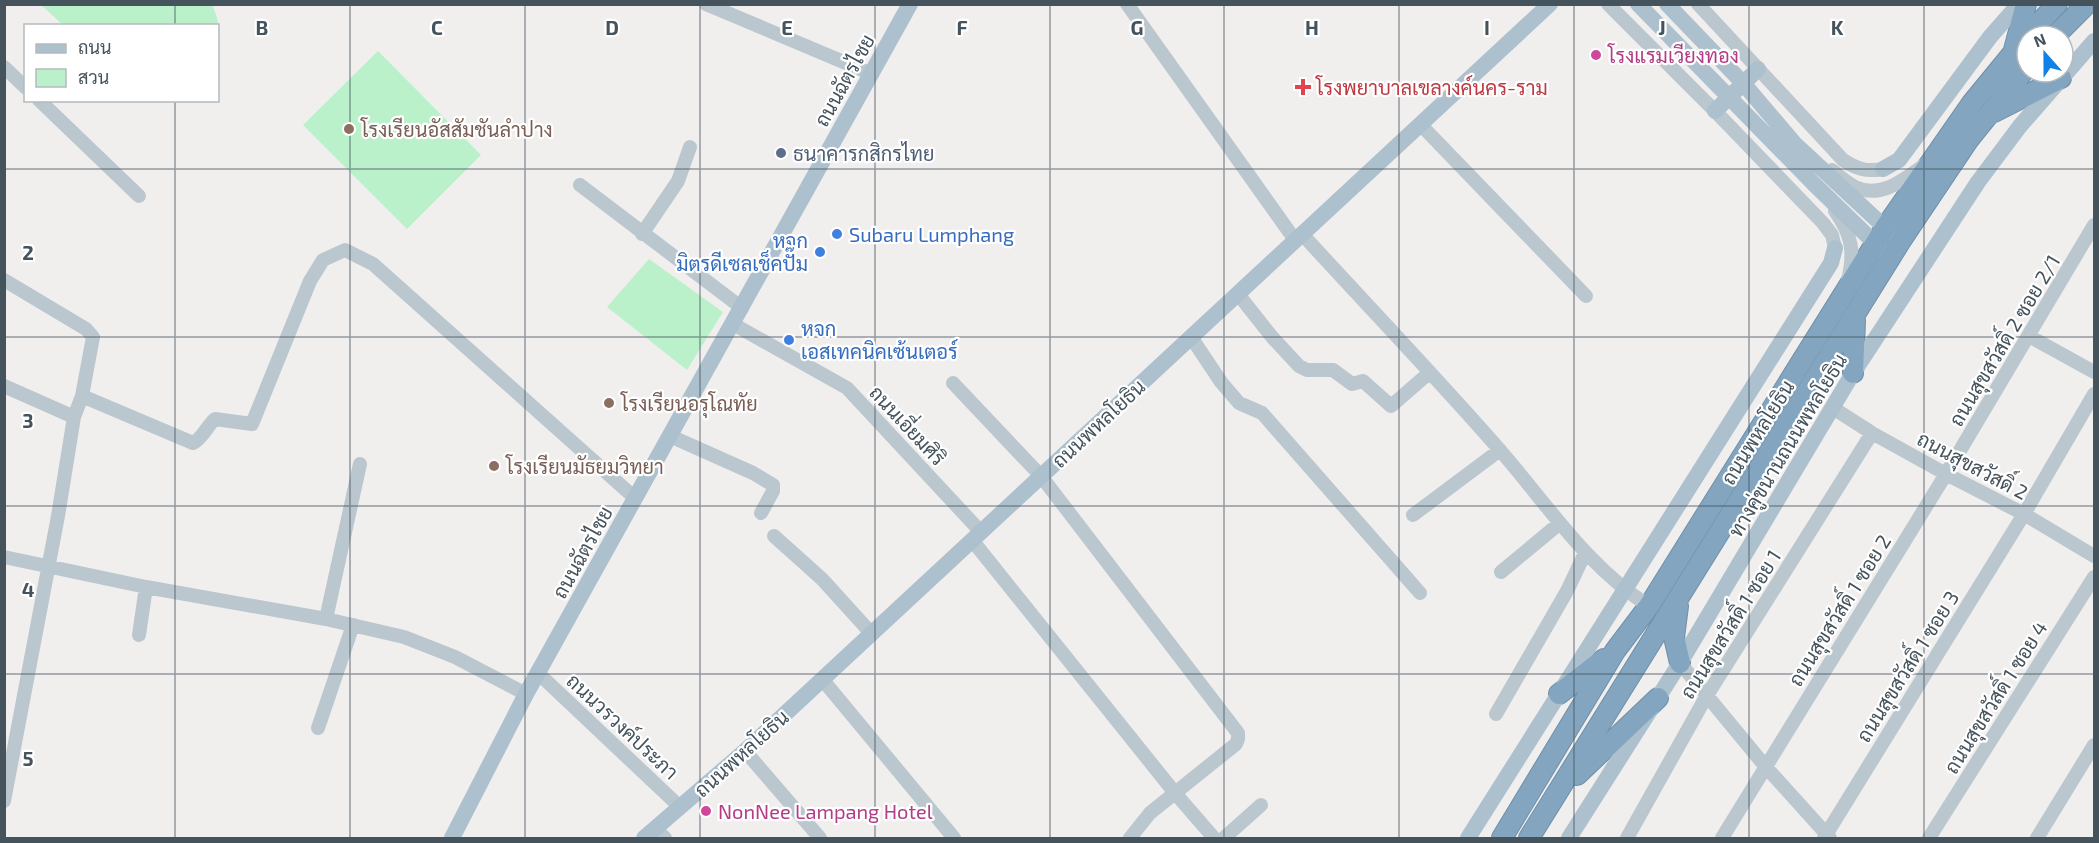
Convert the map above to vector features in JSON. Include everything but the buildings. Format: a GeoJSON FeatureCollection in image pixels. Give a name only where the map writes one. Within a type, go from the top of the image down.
{"type":"FeatureCollection","features":[{"type":"Feature","properties":{"kind":"highway"},"geometry":{"type":"LineString","coordinates":[[2024,24],[2025,4]]}},
{"type":"Feature","properties":{"kind":"highway","name":"ถนนพหลโยธิน"},"geometry":{"type":"LineString","coordinates":[[2039,24],[2057,4]]}},
{"type":"Feature","properties":{"kind":"highway"},"geometry":{"type":"LineString","coordinates":[[2067,24],[2087,4]]}},
{"type":"Feature","properties":{"kind":"highway","name":"ถนนพหลโยธิน"},"geometry":{"type":"LineString","coordinates":[[1502,838],[1615,651],[1649,606],[1879,236],[1972,103],[2015,51]]}},
{"type":"Feature","properties":{"kind":"highway","name":"ถนนพหลโยธิน"},"geometry":{"type":"LineString","coordinates":[[1529,838],[1895,250],[1969,140],[2015,82]]}},
{"type":"Feature","properties":{"kind":"highway"},"geometry":{"type":"LineString","coordinates":[[1989,114],[2050,84]]}},
{"type":"Feature","properties":{"kind":"highway"},"geometry":{"type":"LineString","coordinates":[[1853,373],[1855,317]]}},
{"type":"Feature","properties":{"kind":"highway"},"geometry":{"type":"LineString","coordinates":[[1678,600],[1674,637],[1680,663]]}},
{"type":"Feature","properties":{"kind":"highway"},"geometry":{"type":"LineString","coordinates":[[1559,694],[1615,651]]}},
{"type":"Feature","properties":{"kind":"highway"},"geometry":{"type":"LineString","coordinates":[[1556,796],[1658,699]]}},
{"type":"Feature","properties":{"kind":"main road","name":"ถนนฉัตรไชย"},"geometry":{"type":"LineString","coordinates":[[452,838],[526,694],[910,4]]}},
{"type":"Feature","properties":{"kind":"main road","name":"ถนนพหลโยธิน"},"geometry":{"type":"LineString","coordinates":[[655,835],[680,807],[822,680],[1550,4]]}},
{"type":"Feature","properties":{"kind":"main road"},"geometry":{"type":"LineString","coordinates":[[1638,4],[1814,184],[1895,250]]}},
{"type":"Feature","properties":{"kind":"main road"},"geometry":{"type":"LineString","coordinates":[[1667,4],[1743,83],[1879,236]]}},
{"type":"Feature","properties":{"kind":"main road"},"geometry":{"type":"LineString","coordinates":[[1883,169],[1899,160],[1990,37],[2019,4]]}},
{"type":"Feature","properties":{"kind":"main road","name":"ทางคู่ขนานถนนพหลโยธิน"},"geometry":{"type":"LineString","coordinates":[[2075,62],[2094,41]]}},
{"type":"Feature","properties":{"kind":"main road"},"geometry":{"type":"LineString","coordinates":[[1715,111],[1758,69]]}},
{"type":"Feature","properties":{"kind":"main road","name":"ทางคู่ขนานถนนพหลโยธิน"},"geometry":{"type":"LineString","coordinates":[[1569,838],[1680,663],[1853,373],[1978,182],[2020,126],[2056,84]]}},
{"type":"Feature","properties":{"kind":"main road"},"geometry":{"type":"LineString","coordinates":[[1468,838],[1832,263],[1835,248]]}},
{"type":"Feature","properties":{"kind":"street"},"geometry":{"type":"LineString","coordinates":[[706,4],[872,74]]}},
{"type":"Feature","properties":{"kind":"street"},"geometry":{"type":"LineString","coordinates":[[1127,4],[1299,237],[1500,450],[1585,553],[1624,591],[1649,606]]}},
{"type":"Feature","properties":{"kind":"street"},"geometry":{"type":"LineString","coordinates":[[1608,4],[1823,223],[1832,235],[1835,248]]}},
{"type":"Feature","properties":{"kind":"street"},"geometry":{"type":"LineString","coordinates":[[1698,4],[1843,160],[1856,169],[1870,172],[1883,169]]}},
{"type":"Feature","properties":{"kind":"street"},"geometry":{"type":"LineString","coordinates":[[4,68],[24,86]]}},
{"type":"Feature","properties":{"kind":"street"},"geometry":{"type":"LineString","coordinates":[[41,102],[139,196]]}},
{"type":"Feature","properties":{"kind":"street"},"geometry":{"type":"LineString","coordinates":[[1420,124],[1586,296]]}},
{"type":"Feature","properties":{"kind":"street"},"geometry":{"type":"LineString","coordinates":[[1794,142],[1856,188],[1870,190],[1883,190],[1896,185],[1933,160]]}},
{"type":"Feature","properties":{"kind":"street"},"geometry":{"type":"LineString","coordinates":[[642,234],[678,182],[690,147]]}},
{"type":"Feature","properties":{"kind":"street"},"geometry":{"type":"LineString","coordinates":[[1814,184],[1845,226],[1850,239],[1852,264],[1847,288]]}},
{"type":"Feature","properties":{"kind":"street"},"geometry":{"type":"LineString","coordinates":[[580,185],[742,308]]}},
{"type":"Feature","properties":{"kind":"street","name":"ถนนสุขสวัสดิ์ 2 ซอย 2/1"},"geometry":{"type":"LineString","coordinates":[[1946,474],[2094,225]]}},
{"type":"Feature","properties":{"kind":"street"},"geometry":{"type":"LineString","coordinates":[[82,396],[193,443],[197,442],[207,425],[215,419],[252,424],[310,281],[323,260],[345,249],[374,264],[635,498]]}},
{"type":"Feature","properties":{"kind":"street"},"geometry":{"type":"LineString","coordinates":[[4,280],[86,329],[93,338],[82,396],[74,417],[58,516],[4,801]]}},
{"type":"Feature","properties":{"kind":"street"},"geometry":{"type":"LineString","coordinates":[[1238,294],[1272,338],[1299,366],[1307,370],[1333,370],[1352,384],[1363,381],[1391,406],[1429,373]]}},
{"type":"Feature","properties":{"kind":"street","name":"ถนนเอี่ยมศิริ"},"geometry":{"type":"LineString","coordinates":[[733,324],[847,388],[976,536],[1175,794],[1214,838]]}},
{"type":"Feature","properties":{"kind":"street"},"geometry":{"type":"LineString","coordinates":[[2028,336],[2094,372]]}},
{"type":"Feature","properties":{"kind":"street"},"geometry":{"type":"LineString","coordinates":[[1191,337],[1221,382],[1239,403],[1262,413],[1269,420],[1420,593]]}},
{"type":"Feature","properties":{"kind":"street"},"geometry":{"type":"LineString","coordinates":[[953,383],[1041,476],[1238,733],[1236,744],[1150,813],[1130,838]]}},
{"type":"Feature","properties":{"kind":"street"},"geometry":{"type":"LineString","coordinates":[[4,386],[74,417]]}},
{"type":"Feature","properties":{"kind":"street","name":"ถนนสุขสวัสดิ์ 1 ซอย 3"},"geometry":{"type":"LineString","coordinates":[[1827,837],[2024,514],[2094,394]]}},
{"type":"Feature","properties":{"kind":"street","name":"ถนนสุขสวัสดิ์ 2"},"geometry":{"type":"LineString","coordinates":[[1833,408],[1872,433],[2024,514],[2094,556]]}},
{"type":"Feature","properties":{"kind":"street","name":"ถนนสุขสวัสดิ์ 1 ซอย 1"},"geometry":{"type":"LineString","coordinates":[[1627,838],[1706,697],[1872,433]]}},
{"type":"Feature","properties":{"kind":"street"},"geometry":{"type":"LineString","coordinates":[[670,436],[731,462],[773,485],[773,491],[761,513]]}},
{"type":"Feature","properties":{"kind":"street"},"geometry":{"type":"LineString","coordinates":[[1413,515],[1500,450]]}},
{"type":"Feature","properties":{"kind":"street"},"geometry":{"type":"LineString","coordinates":[[326,619],[360,464]]}},
{"type":"Feature","properties":{"kind":"street","name":"ถนนสุขสวัสดิ์ 1 ซอย 2"},"geometry":{"type":"LineString","coordinates":[[1722,838],[1946,474]]}},
{"type":"Feature","properties":{"kind":"street"},"geometry":{"type":"LineString","coordinates":[[1501,572],[1560,523]]}},
{"type":"Feature","properties":{"kind":"street"},"geometry":{"type":"LineString","coordinates":[[774,536],[822,579],[871,633]]}},
{"type":"Feature","properties":{"kind":"street"},"geometry":{"type":"LineString","coordinates":[[1496,714],[1567,591],[1585,553]]}},
{"type":"Feature","properties":{"kind":"street"},"geometry":{"type":"LineString","coordinates":[[4,556],[47,567],[326,619],[404,637],[455,657],[526,694]]}},
{"type":"Feature","properties":{"kind":"street","name":"ถนนสุขสวัสดิ์ 1 ซอย 4"},"geometry":{"type":"LineString","coordinates":[[1929,838],[2094,577]]}},
{"type":"Feature","properties":{"kind":"street"},"geometry":{"type":"LineString","coordinates":[[139,635],[146,587]]}},
{"type":"Feature","properties":{"kind":"street"},"geometry":{"type":"LineString","coordinates":[[318,728],[353,625]]}},
{"type":"Feature","properties":{"kind":"street"},"geometry":{"type":"LineString","coordinates":[[1680,663],[1706,697],[1827,837]]}},
{"type":"Feature","properties":{"kind":"street","name":"ถนนวรวงค์ประภา"},"geometry":{"type":"LineString","coordinates":[[538,673],[680,807]]}},
{"type":"Feature","properties":{"kind":"street"},"geometry":{"type":"LineString","coordinates":[[822,680],[954,838]]}},
{"type":"Feature","properties":{"kind":"street"},"geometry":{"type":"LineString","coordinates":[[2037,838],[2094,745]]}},
{"type":"Feature","properties":{"kind":"street"},"geometry":{"type":"LineString","coordinates":[[745,751],[820,838]]}},
{"type":"Feature","properties":{"kind":"street"},"geometry":{"type":"LineString","coordinates":[[1224,838],[1261,805]]}},
{"type":"Feature","properties":{"kind":"green space"},"geometry":{"type":"Polygon","coordinates":[[[41,5],[212,5],[218,24],[62,24],[41,5]]]}},
{"type":"Feature","properties":{"kind":"green space"},"geometry":{"type":"Polygon","coordinates":[[[378,51],[481,155],[407,229],[303,125],[378,51]]]}},
{"type":"Feature","properties":{"kind":"green space"},"geometry":{"type":"Polygon","coordinates":[[[649,259],[723,312],[687,370],[607,307],[649,259]]]}},
{"type":"Feature","properties":{"kind":"place","name":"โรงแรมเวียงทอง"},"geometry":{"type":"Point","coordinates":[1596,55]}},
{"type":"Feature","properties":{"kind":"place","name":"โรงพยาบาลเขลางค์นคร-ราม"},"geometry":{"type":"Point","coordinates":[1303,87]}},
{"type":"Feature","properties":{"kind":"place","name":"โรงเรียนอัสสัมชันลำปาง"},"geometry":{"type":"Point","coordinates":[349,129]}},
{"type":"Feature","properties":{"kind":"place","name":"ธนาคารกสิกรไทย"},"geometry":{"type":"Point","coordinates":[781,153]}},
{"type":"Feature","properties":{"kind":"place","name":"Subaru Lumphang"},"geometry":{"type":"Point","coordinates":[837,234]}},
{"type":"Feature","properties":{"kind":"place","name":"หจก มิตรดีเซลเช็คปั๊ม"},"geometry":{"type":"Point","coordinates":[820,252]}},
{"type":"Feature","properties":{"kind":"place","name":"หจก เอสเทคนิคเซ้นเตอร์"},"geometry":{"type":"Point","coordinates":[789,340]}},
{"type":"Feature","properties":{"kind":"place","name":"โรงเรียนอรุโณทัย"},"geometry":{"type":"Point","coordinates":[609,403]}},
{"type":"Feature","properties":{"kind":"place","name":"โรงเรียนมัธยมวิทยา"},"geometry":{"type":"Point","coordinates":[494,466]}},
{"type":"Feature","properties":{"kind":"place","name":"NonNee Lampang Hotel"},"geometry":{"type":"Point","coordinates":[706,811]}}]}
